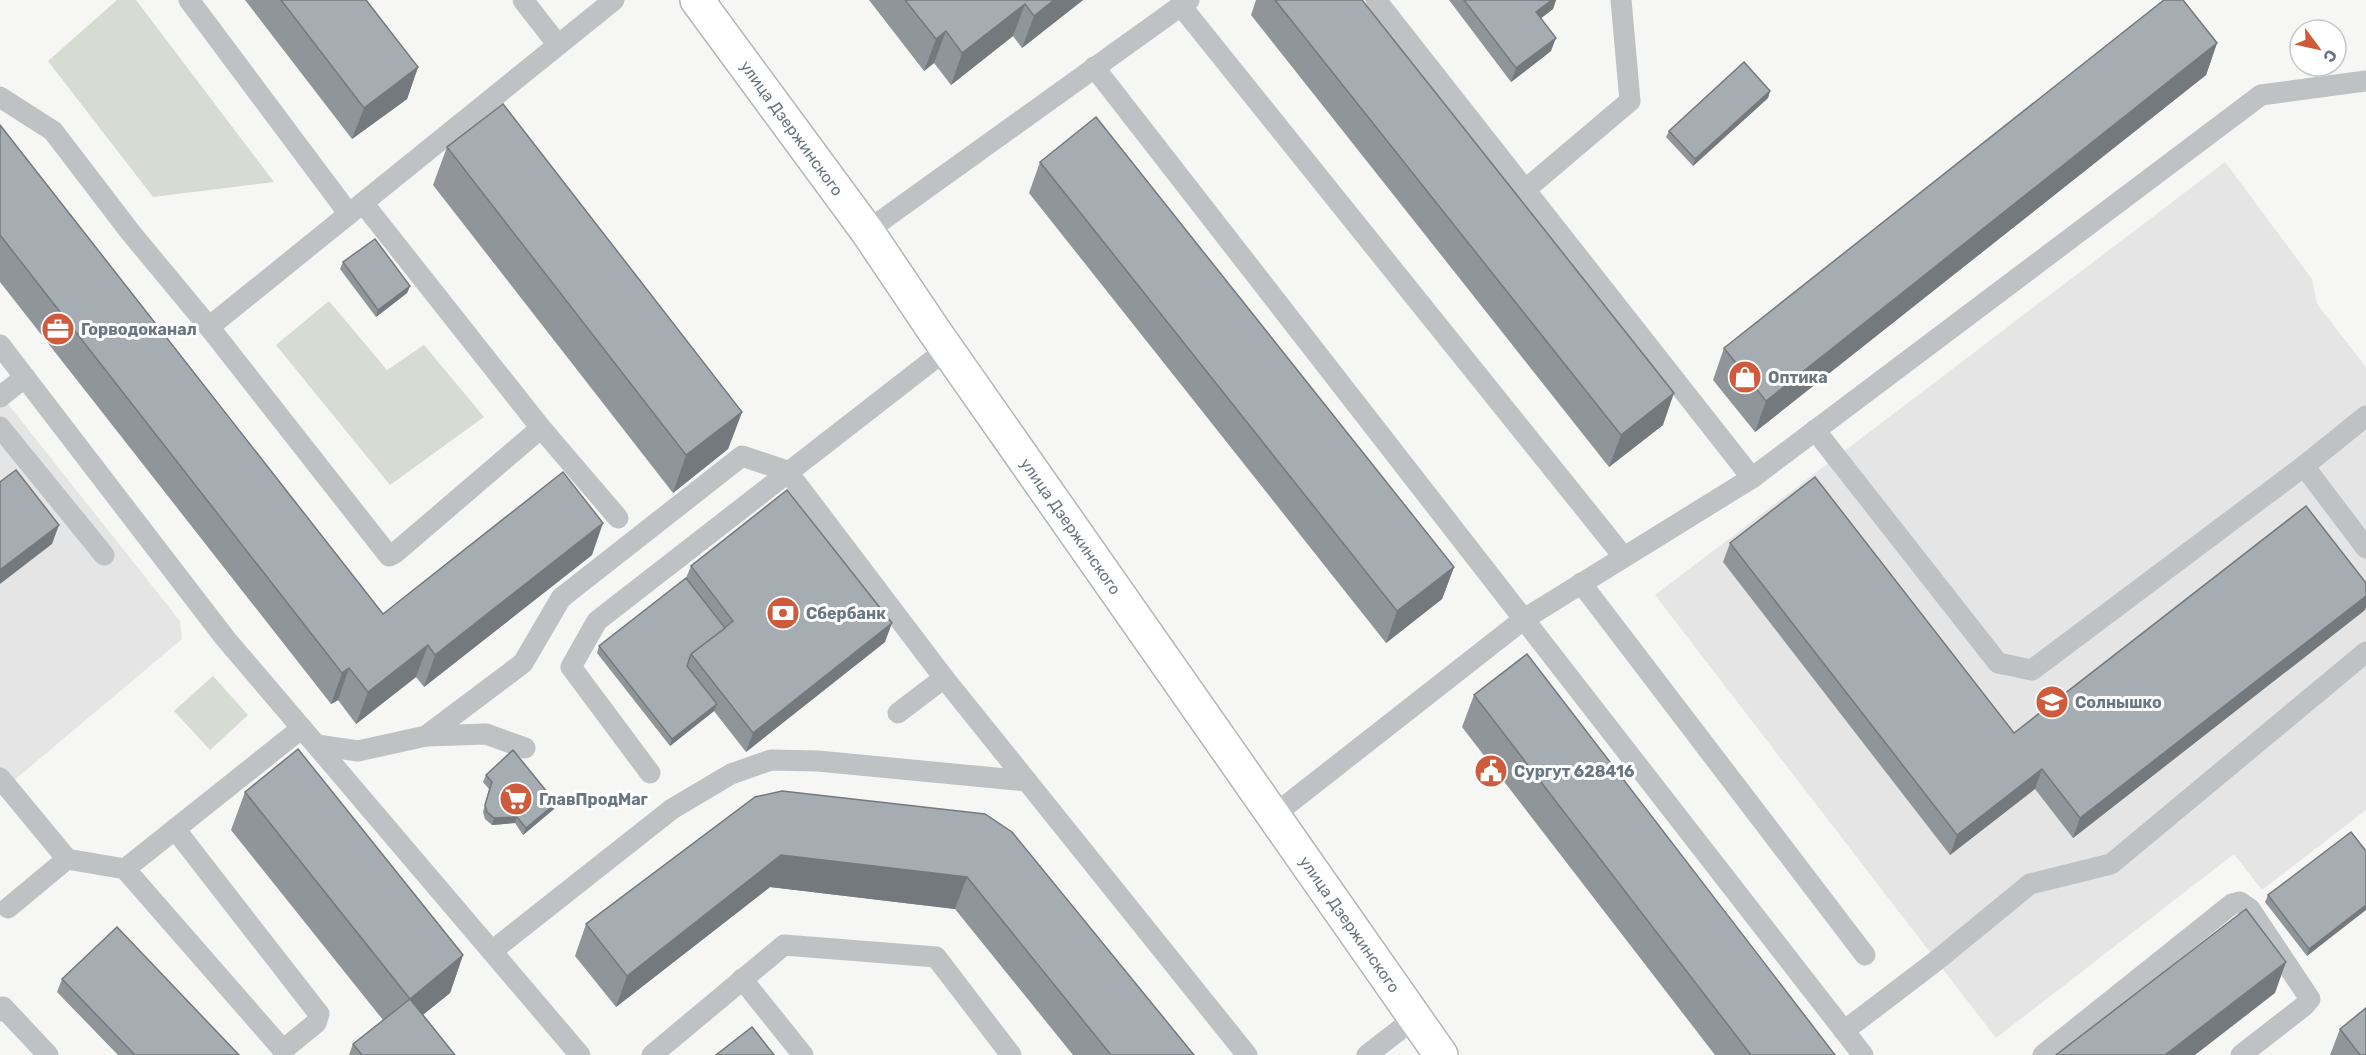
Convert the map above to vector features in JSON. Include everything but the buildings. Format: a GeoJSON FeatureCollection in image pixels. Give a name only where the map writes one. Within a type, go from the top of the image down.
{"type":"FeatureCollection","features":[{"type":"Feature","properties":{"kind":"main road","name":"улица Дзержинского"},"geometry":{"type":"LineString","coordinates":[[697,0],[867,231],[947,349],[1441,1055]]}},
{"type":"Feature","properties":{"kind":"lane"},"geometry":{"type":"LineString","coordinates":[[189,0],[356,208],[618,518]]}},
{"type":"Feature","properties":{"kind":"lane"},"geometry":{"type":"LineString","coordinates":[[523,0],[558,45]]}},
{"type":"Feature","properties":{"kind":"lane"},"geometry":{"type":"LineString","coordinates":[[210,327],[614,0]]}},
{"type":"Feature","properties":{"kind":"lane"},"geometry":{"type":"LineString","coordinates":[[1376,0],[1752,478]]}},
{"type":"Feature","properties":{"kind":"lane"},"geometry":{"type":"LineString","coordinates":[[1525,189],[1630,101],[1621,0]]}},
{"type":"Feature","properties":{"kind":"lane"},"geometry":{"type":"LineString","coordinates":[[867,231],[1185,3],[1623,556]]}},
{"type":"Feature","properties":{"kind":"lane"},"geometry":{"type":"LineString","coordinates":[[1094,67],[1863,1055]]}},
{"type":"Feature","properties":{"kind":"lane"},"geometry":{"type":"LineString","coordinates":[[1274,815],[1524,619],[1752,478],[2261,95],[2366,81]]}},
{"type":"Feature","properties":{"kind":"lane"},"geometry":{"type":"LineString","coordinates":[[0,97],[53,131],[131,233],[210,327],[389,556],[541,428]]}},
{"type":"Feature","properties":{"kind":"lane"},"geometry":{"type":"LineString","coordinates":[[0,345],[225,638],[580,1055]]}},
{"type":"Feature","properties":{"kind":"lane"},"geometry":{"type":"LineString","coordinates":[[650,773],[571,667],[597,621],[787,471],[947,349]]}},
{"type":"Feature","properties":{"kind":"lane"},"geometry":{"type":"LineString","coordinates":[[0,397],[25,378]]}},
{"type":"Feature","properties":{"kind":"lane"},"geometry":{"type":"LineString","coordinates":[[1815,430],[1998,663],[2032,670],[2304,466],[2366,416]]}},
{"type":"Feature","properties":{"kind":"lane"},"geometry":{"type":"LineString","coordinates":[[0,427],[104,555]]}},
{"type":"Feature","properties":{"kind":"lane"},"geometry":{"type":"LineString","coordinates":[[426,736],[523,663],[561,598],[742,456],[787,471],[944,678],[1247,1055]]}},
{"type":"Feature","properties":{"kind":"lane"},"geometry":{"type":"LineString","coordinates":[[2304,466],[2366,548]]}},
{"type":"Feature","properties":{"kind":"lane"},"geometry":{"type":"LineString","coordinates":[[1581,583],[1865,955]]}},
{"type":"Feature","properties":{"kind":"lane"},"geometry":{"type":"LineString","coordinates":[[1844,1031],[1936,961],[2030,884],[2111,864],[2366,652]]}},
{"type":"Feature","properties":{"kind":"lane"},"geometry":{"type":"LineString","coordinates":[[898,714],[944,678]]}},
{"type":"Feature","properties":{"kind":"lane"},"geometry":{"type":"LineString","coordinates":[[125,869],[302,728]]}},
{"type":"Feature","properties":{"kind":"lane"},"geometry":{"type":"LineString","coordinates":[[317,745],[357,751],[426,736],[486,734],[525,748]]}},
{"type":"Feature","properties":{"kind":"lane"},"geometry":{"type":"LineString","coordinates":[[492,951],[672,809],[731,774],[771,760],[818,761],[1027,781]]}},
{"type":"Feature","properties":{"kind":"lane"},"geometry":{"type":"LineString","coordinates":[[0,778],[67,859],[125,869],[284,1052],[316,1023],[319,1014],[175,829]]}},
{"type":"Feature","properties":{"kind":"lane"},"geometry":{"type":"LineString","coordinates":[[8,908],[67,859]]}},
{"type":"Feature","properties":{"kind":"lane"},"geometry":{"type":"LineString","coordinates":[[2043,1055],[2232,904],[2240,902],[2250,909],[2310,999],[2241,1055]]}},
{"type":"Feature","properties":{"kind":"lane"},"geometry":{"type":"LineString","coordinates":[[652,1055],[784,945],[936,957],[1011,1055]]}},
{"type":"Feature","properties":{"kind":"lane"},"geometry":{"type":"LineString","coordinates":[[742,979],[803,1055]]}},
{"type":"Feature","properties":{"kind":"lane"},"geometry":{"type":"LineString","coordinates":[[0,1011],[3,1007],[48,1055]]}},
{"type":"Feature","properties":{"kind":"lane"},"geometry":{"type":"LineString","coordinates":[[1367,1055],[1414,1018]]}},
{"type":"Feature","properties":{"kind":"shaded area"},"geometry":{"type":"Polygon","coordinates":[[[117,0],[136,0],[274,182],[153,197],[48,61],[117,0]]]}},
{"type":"Feature","properties":{"kind":"shaded area","name":"Солнышко"},"geometry":{"type":"Polygon","coordinates":[[[2225,162],[2312,279],[2317,304],[2366,367],[2366,810],[2262,890],[2234,854],[1996,1038],[1655,595],[2225,162]]]}},
{"type":"Feature","properties":{"kind":"shaded area"},"geometry":{"type":"Polygon","coordinates":[[[329,301],[387,370],[424,345],[484,417],[390,485],[276,345],[329,301]]]}},
{"type":"Feature","properties":{"kind":"shaded area"},"geometry":{"type":"Polygon","coordinates":[[[0,394],[180,621],[182,639],[0,792],[0,394]]]}},
{"type":"Feature","properties":{"kind":"shaded area"},"geometry":{"type":"Polygon","coordinates":[[[213,676],[248,715],[210,750],[174,711],[213,676]]]}},
{"type":"Feature","properties":{"kind":"place","name":"Горводоканал"},"geometry":{"type":"Point","coordinates":[58,329]}},
{"type":"Feature","properties":{"kind":"place","name":"Оптика"},"geometry":{"type":"Point","coordinates":[1745,377]}},
{"type":"Feature","properties":{"kind":"place","name":"Сбербанк"},"geometry":{"type":"Point","coordinates":[783,613]}},
{"type":"Feature","properties":{"kind":"place","name":"Солнышко"},"geometry":{"type":"Point","coordinates":[2052,702]}},
{"type":"Feature","properties":{"kind":"place","name":"Сургут 628416"},"geometry":{"type":"Point","coordinates":[1491,771]}},
{"type":"Feature","properties":{"kind":"place","name":"ГлавПродМаг"},"geometry":{"type":"Point","coordinates":[516,799]}}]}
